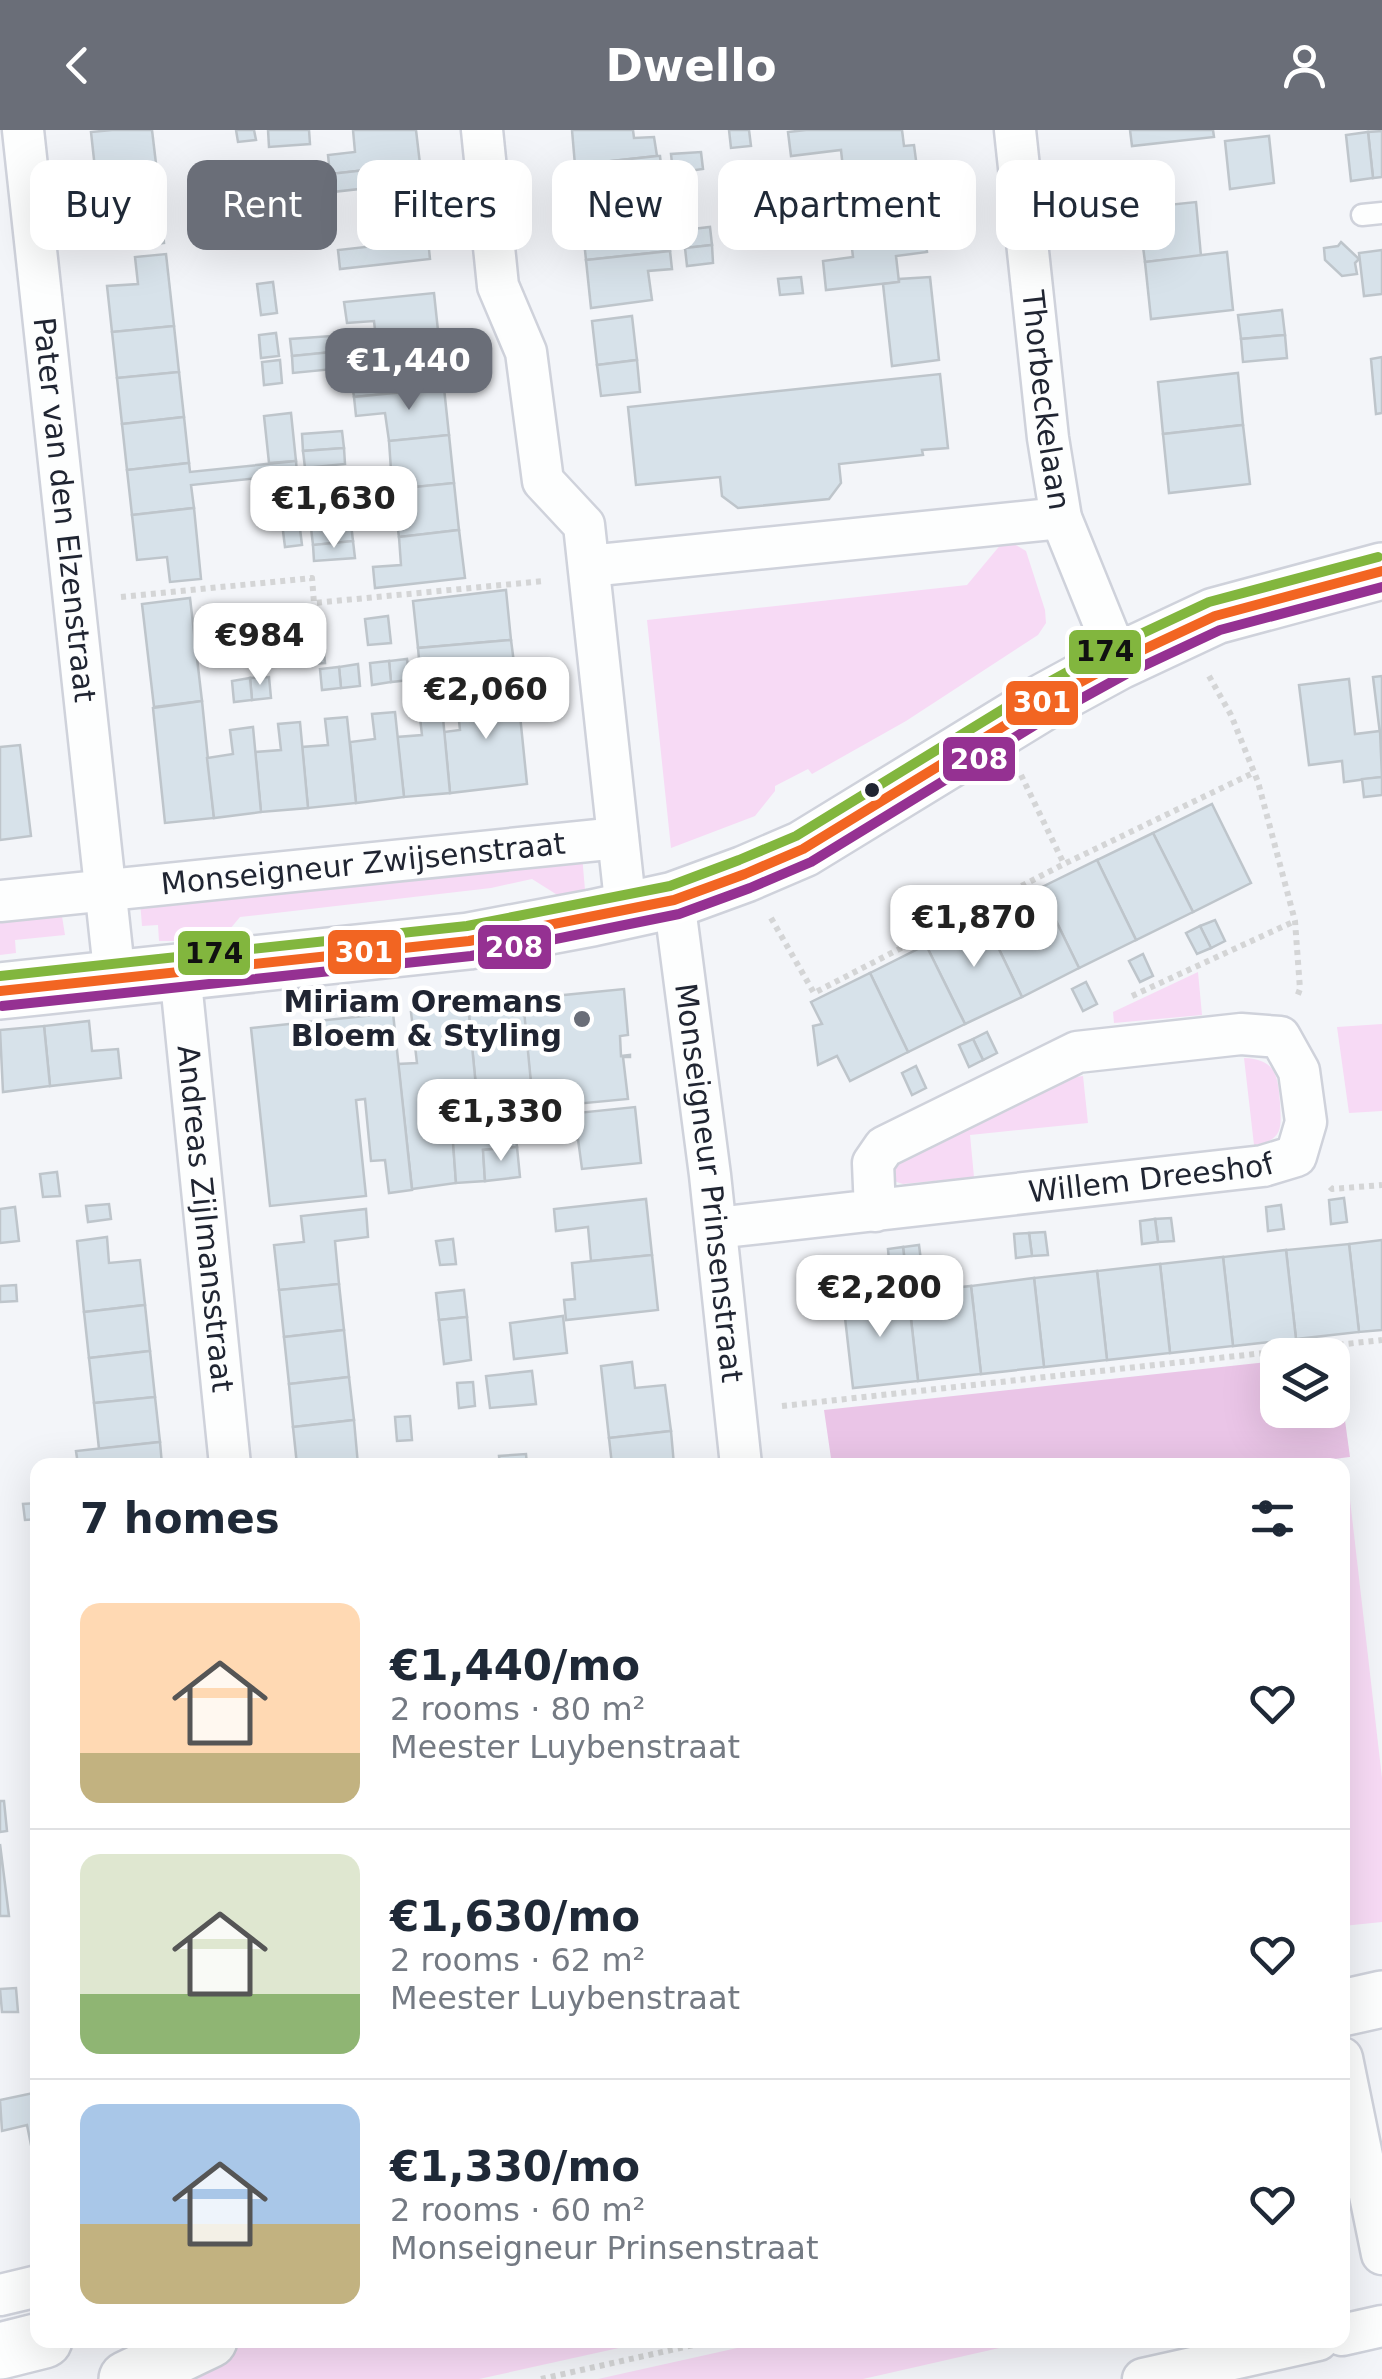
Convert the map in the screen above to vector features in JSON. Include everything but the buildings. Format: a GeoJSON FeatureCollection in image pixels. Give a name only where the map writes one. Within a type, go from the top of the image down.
{"type":"FeatureCollection","features":[{"type":"Feature","properties":{"kind":"street","name":"Pater van den Elzenstraat"},"geometry":{"type":"LineString","coordinates":[[23,130],[107,890]]}},
{"type":"Feature","properties":{"kind":"street","name":"Monseigneur Prinsenstraat"},"geometry":{"type":"LineString","coordinates":[[482,130],[498,286],[526,352],[543,481],[584,525],[618,838],[650,905],[716,1228],[740,1458]]}},
{"type":"Feature","properties":{"kind":"street","name":"Thorbeckelaan"},"geometry":{"type":"LineString","coordinates":[[1015,130],[1048,438],[1061,518],[1119,661]]}},
{"type":"Feature","properties":{"kind":"street"},"geometry":{"type":"LineString","coordinates":[[590,571],[1061,518]]}},
{"type":"Feature","properties":{"kind":"street"},"geometry":{"type":"LineString","coordinates":[[0,991],[469,941],[650,905],[745,874],[803,848],[1119,661],[1214,616],[1382,570]]}},
{"type":"Feature","properties":{"kind":"street","name":"Monseigneur Zwijsenstraat"},"geometry":{"type":"LineString","coordinates":[[0,901],[618,838]]}},
{"type":"Feature","properties":{"kind":"street"},"geometry":{"type":"LineString","coordinates":[[107,890],[116,979]]}},
{"type":"Feature","properties":{"kind":"street","name":"Andreas Zijlmansstraat"},"geometry":{"type":"LineString","coordinates":[[180,972],[229,1458]]}},
{"type":"Feature","properties":{"kind":"street"},"geometry":{"type":"LineString","coordinates":[[874,1211],[873,1163],[884,1147],[1076,1052],[1242,1034],[1280,1037]]}},
{"type":"Feature","properties":{"kind":"street","name":"Willem Dreeshof"},"geometry":{"type":"LineString","coordinates":[[716,1228],[1263,1166],[1296,1156],[1306,1122],[1299,1070],[1280,1037]]}},
{"type":"Feature","properties":{"kind":"street"},"geometry":{"type":"LineString","coordinates":[[1350,2006],[1382,1999]]}},
{"type":"Feature","properties":{"kind":"street"},"geometry":{"type":"LineString","coordinates":[[1350,2097],[1382,2254]]}},
{"type":"Feature","properties":{"kind":"street"},"geometry":{"type":"LineString","coordinates":[[0,2294],[30,2288]]}},
{"type":"Feature","properties":{"kind":"street"},"geometry":{"type":"LineString","coordinates":[[1350,2332],[1382,2326]]}},
{"type":"Feature","properties":{"kind":"street"},"geometry":{"type":"LineString","coordinates":[[0,2351],[30,2344]]}},
{"type":"Feature","properties":{"kind":"street"},"geometry":{"type":"LineString","coordinates":[[128,2379],[192,2348]]}},
{"type":"Feature","properties":{"kind":"street"},"geometry":{"type":"LineString","coordinates":[[1143,2379],[1282,2348]]}},
{"type":"Feature","properties":{"kind":"path"},"geometry":{"type":"LineString","coordinates":[[74,602],[312,578],[314,603],[590,571]]}},
{"type":"Feature","properties":{"kind":"path"},"geometry":{"type":"LineString","coordinates":[[1184,631],[1231,716],[1254,773],[1294,921],[1300,990],[1280,1037]]}},
{"type":"Feature","properties":{"kind":"path"},"geometry":{"type":"LineString","coordinates":[[997,730],[1064,864]]}},
{"type":"Feature","properties":{"kind":"path"},"geometry":{"type":"LineString","coordinates":[[745,874],[814,993],[1064,864],[1254,773]]}},
{"type":"Feature","properties":{"kind":"path"},"geometry":{"type":"LineString","coordinates":[[1126,999],[1294,921]]}},
{"type":"Feature","properties":{"kind":"path"},"geometry":{"type":"LineString","coordinates":[[736,1412],[1382,1340]]}},
{"type":"Feature","properties":{"kind":"path"},"geometry":{"type":"LineString","coordinates":[[542,2379],[680,2348]]}},
{"type":"Feature","properties":{"kind":"shaded area"},"geometry":{"type":"Polygon","coordinates":[[[1009,541],[1026,551],[1045,610],[1046,623],[1038,635],[906,721],[812,774],[808,769],[775,786],[755,816],[671,848],[647,620],[967,585],[1002,543],[1009,541]]]}},
{"type":"Feature","properties":{"kind":"shaded area"},"geometry":{"type":"Polygon","coordinates":[[[582,855],[585,890],[559,896],[532,879],[491,888],[240,917],[220,941],[159,941],[158,925],[142,926],[140,901],[582,855]]]}},
{"type":"Feature","properties":{"kind":"shaded area"},"geometry":{"type":"Polygon","coordinates":[[[61,910],[65,935],[15,940],[16,953],[0,955],[0,917],[61,910]]]}},
{"type":"Feature","properties":{"kind":"shaded area"},"geometry":{"type":"Polygon","coordinates":[[[1198,972],[1202,1015],[1114,1023],[1113,1012],[1198,972]]]}},
{"type":"Feature","properties":{"kind":"shaded area"},"geometry":{"type":"Polygon","coordinates":[[[1382,1024],[1382,1111],[1349,1113],[1337,1027],[1382,1024]]]}},
{"type":"Feature","properties":{"kind":"shaded area"},"geometry":{"type":"Polygon","coordinates":[[[1244,1058],[1269,1066],[1279,1093],[1279,1132],[1271,1140],[1254,1145],[1244,1058]]]}},
{"type":"Feature","properties":{"kind":"shaded area"},"geometry":{"type":"Polygon","coordinates":[[[1083,1076],[1088,1123],[970,1135],[974,1177],[903,1184],[893,1178],[891,1167],[896,1163],[1068,1078],[1083,1076]]]}},
{"type":"Feature","properties":{"kind":"shaded area"},"geometry":{"type":"Polygon","coordinates":[[[1260,1363],[1260,1428],[1346,1428],[1350,1457],[831,1458],[824,1410],[1260,1363]]]}},
{"type":"Feature","properties":{"kind":"shaded area"},"geometry":{"type":"Polygon","coordinates":[[[1350,1500],[1382,1778],[1382,1922],[1350,1925],[1350,1500]]]}},
{"type":"Feature","properties":{"kind":"shaded area"},"geometry":{"type":"Polygon","coordinates":[[[219,2348],[619,2348],[479,2379],[160,2379],[219,2348]]]}},
{"type":"Feature","properties":{"kind":"shaded area"},"geometry":{"type":"Polygon","coordinates":[[[737,2348],[1000,2348],[863,2379],[598,2379],[737,2348]]]}},
{"type":"Feature","properties":{"kind":"transit line","name":"174"},"geometry":{"type":"LineString","coordinates":[[0,976],[467,926],[670,886],[796,836],[1033,691],[1113,647],[1209,602],[1378,557]]}},
{"type":"Feature","properties":{"kind":"transit line","name":"301"},"geometry":{"type":"LineString","coordinates":[[0,991],[469,941],[674,900],[803,849],[1040,704],[1215,616],[1382,571]]}},
{"type":"Feature","properties":{"kind":"transit line","name":"208"},"geometry":{"type":"LineString","coordinates":[[2,1006],[471,956],[679,914],[811,862],[1048,717],[1126,674],[1220,630],[1382,587]]}},
{"type":"Feature","properties":{"kind":"place","name":"Miriam Oremans Bloem & Styling"},"geometry":{"type":"Point","coordinates":[582,1019]}}]}
